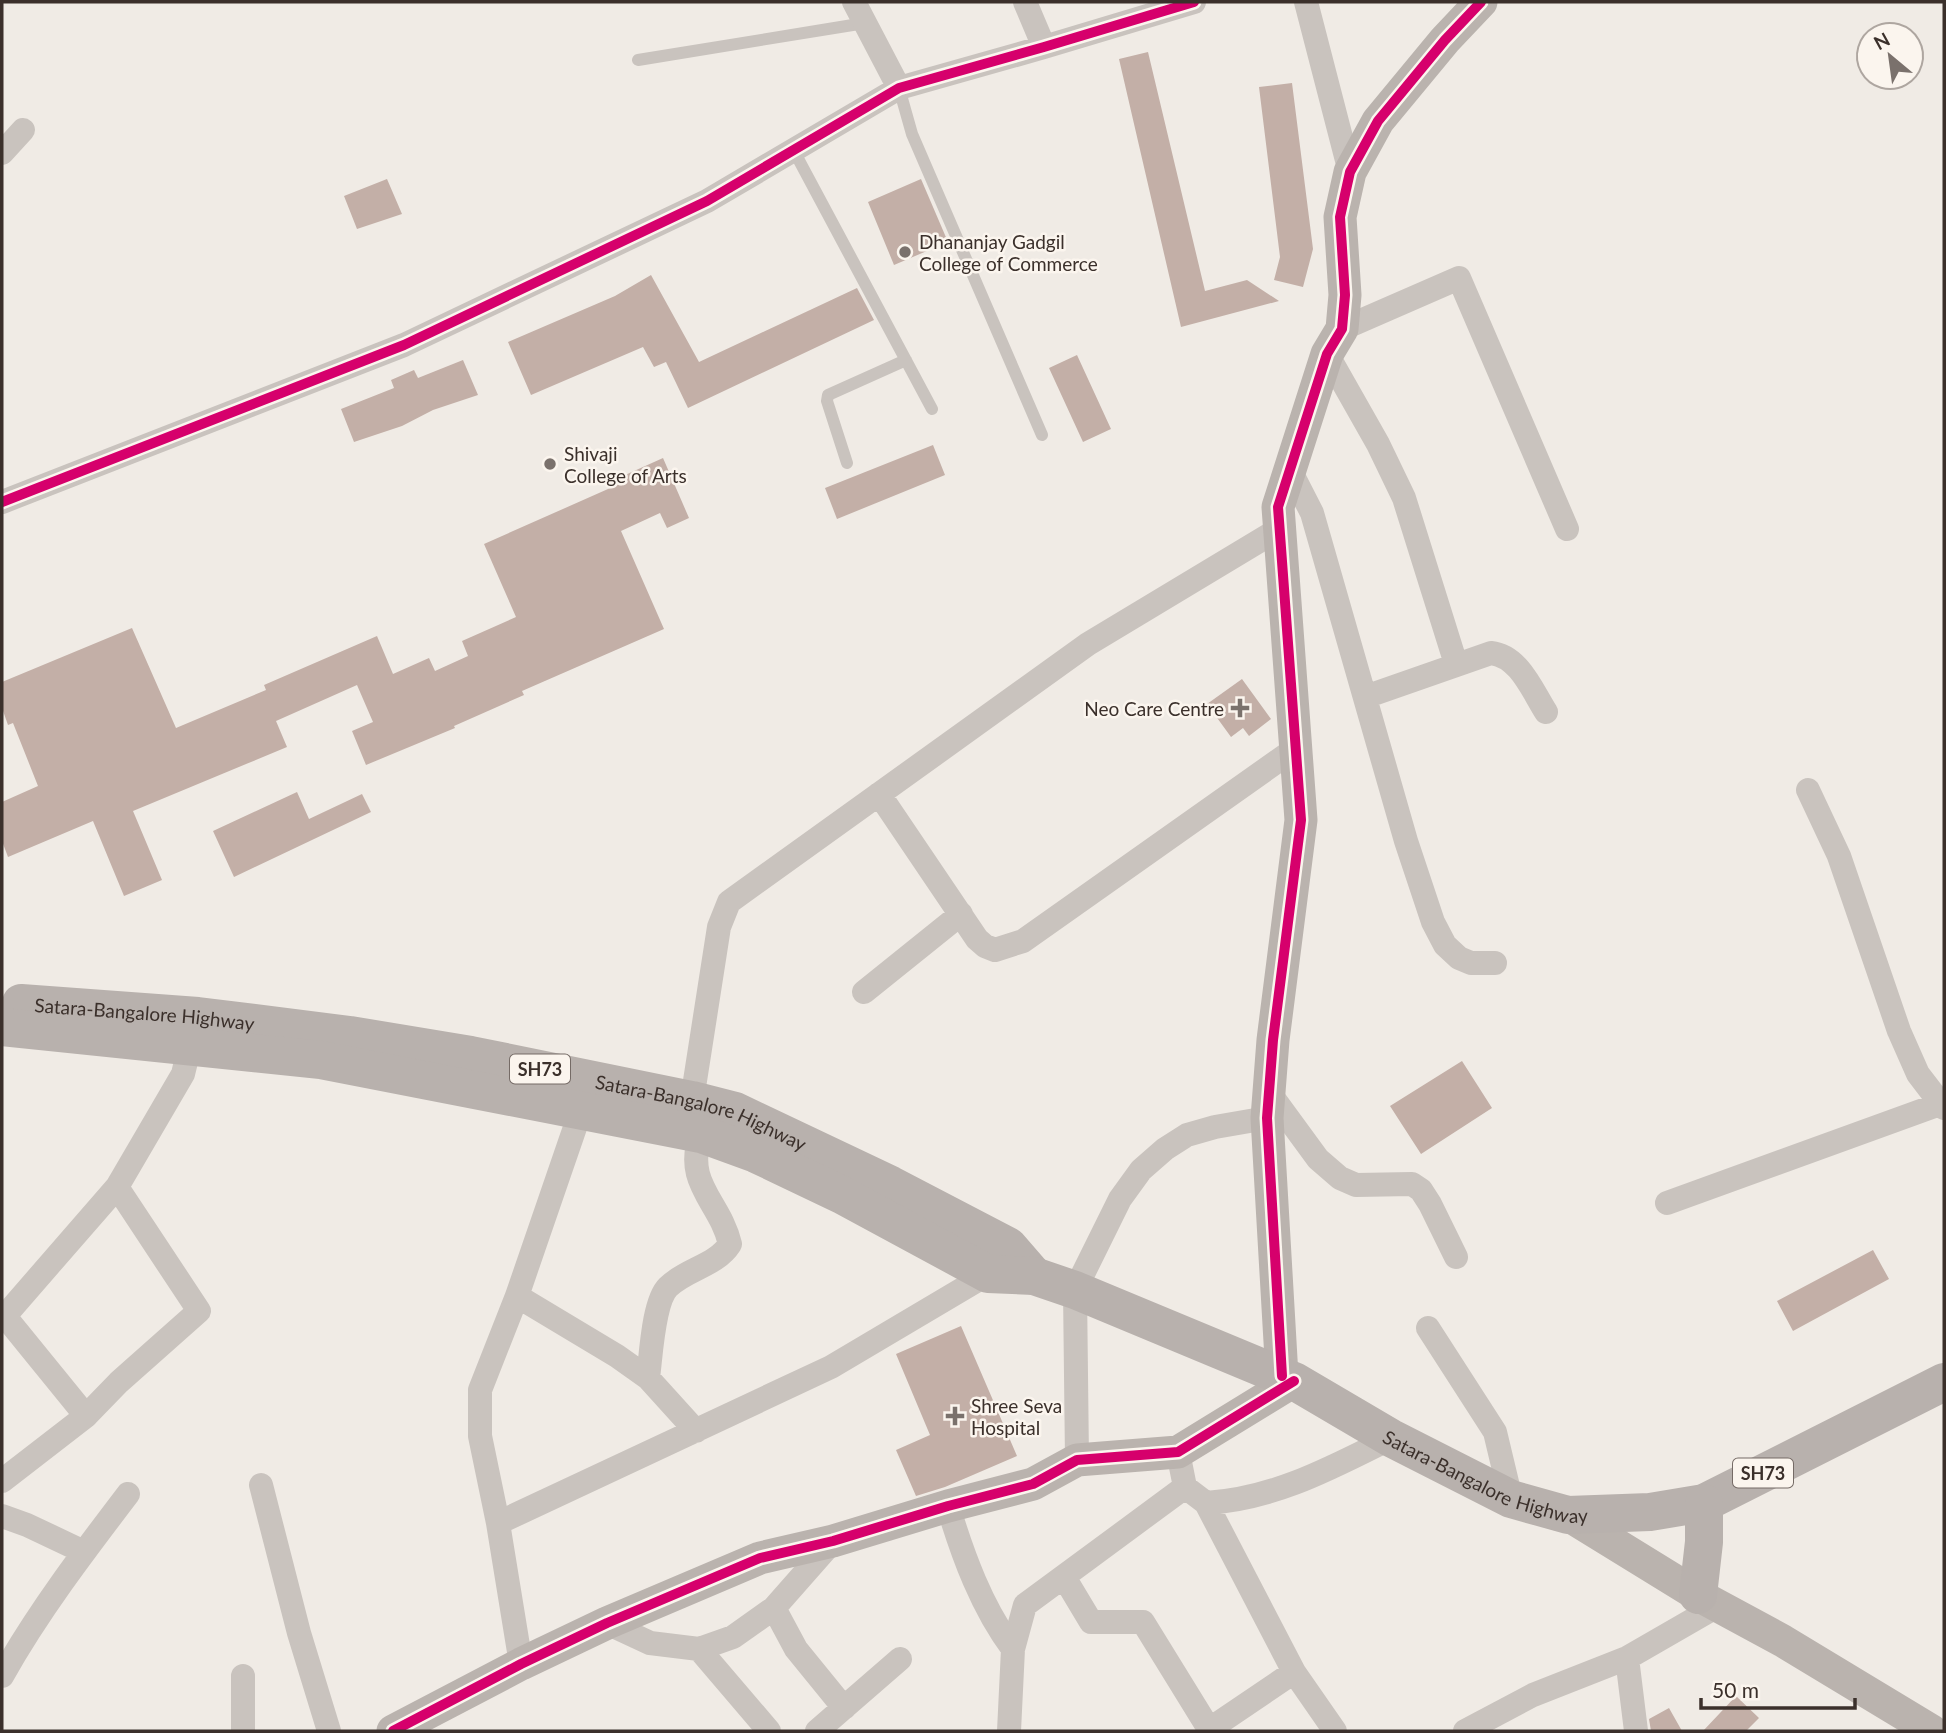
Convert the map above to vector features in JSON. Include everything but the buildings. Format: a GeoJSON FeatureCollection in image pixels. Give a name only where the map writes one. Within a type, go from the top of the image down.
{"type":"FeatureCollection","features":[{"type":"Feature","properties":{"kind":"main road","name":"Satara-Bangalore Highway"},"geometry":{"type":"LineString","coordinates":[[2,1001],[198,1016],[350,1035],[471,1055],[696,1117]]}},
{"type":"Feature","properties":{"kind":"main road","name":"Satara-Bangalore Highway"},"geometry":{"type":"LineString","coordinates":[[2,1027],[321,1060],[581,1110],[696,1117],[735,1111],[777,1129],[998,1260],[1288,1378],[1391,1438],[1511,1499],[1568,1515],[1650,1512],[1704,1503],[1944,1382]]}},
{"type":"Feature","properties":{"kind":"main road"},"geometry":{"type":"LineString","coordinates":[[1704,1503],[1709,1600]]}},
{"type":"Feature","properties":{"kind":"street"},"geometry":{"type":"LineString","coordinates":[[1025,2],[1044,47]]}},
{"type":"Feature","properties":{"kind":"street"},"geometry":{"type":"LineString","coordinates":[[2,502],[404,345],[707,201],[899,88],[1194,2]]}},
{"type":"Feature","properties":{"kind":"street"},"geometry":{"type":"LineString","coordinates":[[1306,2],[1350,172]]}},
{"type":"Feature","properties":{"kind":"street"},"geometry":{"type":"LineString","coordinates":[[393,1731],[521,1664],[607,1623],[760,1558],[833,1541],[948,1506],[1033,1484],[1077,1460],[1178,1452],[1288,1378],[1268,1105],[1273,1040],[1301,820],[1278,507],[1335,342],[1345,295],[1340,216],[1350,172],[1378,121],[1445,40],[1481,2]]}},
{"type":"Feature","properties":{"kind":"street"},"geometry":{"type":"LineString","coordinates":[[860,12],[899,88]]}},
{"type":"Feature","properties":{"kind":"street"},"geometry":{"type":"LineString","coordinates":[[2,153],[23,130]]}},
{"type":"Feature","properties":{"kind":"street"},"geometry":{"type":"LineString","coordinates":[[1335,342],[1460,278],[1567,528]]}},
{"type":"Feature","properties":{"kind":"street"},"geometry":{"type":"LineString","coordinates":[[1335,342],[1404,498],[1456,664]]}},
{"type":"Feature","properties":{"kind":"street"},"geometry":{"type":"LineString","coordinates":[[1291,472],[1312,513],[1406,841],[1433,922],[1446,945],[1459,958],[1471,963],[1495,963]]}},
{"type":"Feature","properties":{"kind":"street"},"geometry":{"type":"LineString","coordinates":[[648,1378],[660,1300],[667,1288],[724,1253],[730,1244],[727,1230],[703,1189],[696,1167],[695,1150],[696,1117],[719,927],[729,902],[1088,644],[1279,529]]}},
{"type":"Feature","properties":{"kind":"street"},"geometry":{"type":"LineString","coordinates":[[1365,697],[1491,653],[1504,655],[1514,664],[1546,712]]}},
{"type":"Feature","properties":{"kind":"street"},"geometry":{"type":"LineString","coordinates":[[878,794],[976,939],[995,950],[1023,941],[1296,748]]}},
{"type":"Feature","properties":{"kind":"street"},"geometry":{"type":"LineString","coordinates":[[1667,1203],[1942,1106],[1918,1074],[1899,1031],[1839,856],[1808,790]]}},
{"type":"Feature","properties":{"kind":"street"},"geometry":{"type":"LineString","coordinates":[[864,992],[961,914]]}},
{"type":"Feature","properties":{"kind":"street"},"geometry":{"type":"LineString","coordinates":[[86,1416],[12,1325],[2,1317],[117,1187],[183,1074],[190,1045]]}},
{"type":"Feature","properties":{"kind":"street"},"geometry":{"type":"LineString","coordinates":[[1268,1105],[1318,1159],[1340,1178],[1356,1185],[1412,1184],[1421,1190],[1455,1257]]}},
{"type":"Feature","properties":{"kind":"street"},"geometry":{"type":"LineString","coordinates":[[1077,1460],[1075,1290],[1120,1199],[1141,1170],[1165,1149],[1187,1135],[1215,1127],[1268,1105]]}},
{"type":"Feature","properties":{"kind":"street"},"geometry":{"type":"LineString","coordinates":[[521,1664],[498,1523],[480,1436],[480,1390],[517,1296],[581,1110]]}},
{"type":"Feature","properties":{"kind":"street"},"geometry":{"type":"LineString","coordinates":[[2,1481],[86,1416],[119,1382],[199,1311],[117,1187]]}},
{"type":"Feature","properties":{"kind":"street"},"geometry":{"type":"LineString","coordinates":[[498,1523],[831,1367],[998,1260]]}},
{"type":"Feature","properties":{"kind":"street"},"geometry":{"type":"LineString","coordinates":[[517,1296],[617,1356],[648,1378],[696,1431]]}},
{"type":"Feature","properties":{"kind":"street"},"geometry":{"type":"LineString","coordinates":[[1428,1328],[1495,1432],[1511,1499]]}},
{"type":"Feature","properties":{"kind":"street"},"geometry":{"type":"LineString","coordinates":[[1206,1503],[1231,1502],[1275,1491],[1335,1468],[1391,1438]]}},
{"type":"Feature","properties":{"kind":"street"},"geometry":{"type":"LineString","coordinates":[[1178,1452],[1185,1487],[1206,1503],[1294,1672],[1335,1731]]}},
{"type":"Feature","properties":{"kind":"street"},"geometry":{"type":"LineString","coordinates":[[261,1485],[299,1633],[329,1731]]}},
{"type":"Feature","properties":{"kind":"street"},"geometry":{"type":"LineString","coordinates":[[1009,1731],[1013,1649],[1026,1605],[1185,1487]]}},
{"type":"Feature","properties":{"kind":"street"},"geometry":{"type":"LineString","coordinates":[[2,1676],[84,1552],[128,1494]]}},
{"type":"Feature","properties":{"kind":"street"},"geometry":{"type":"LineString","coordinates":[[948,1506],[972,1574],[998,1629],[1013,1649]]}},
{"type":"Feature","properties":{"kind":"street"},"geometry":{"type":"LineString","coordinates":[[1568,1515],[1932,1731]]}},
{"type":"Feature","properties":{"kind":"street"},"geometry":{"type":"LineString","coordinates":[[2,1516],[84,1552]]}},
{"type":"Feature","properties":{"kind":"street"},"geometry":{"type":"LineString","coordinates":[[607,1623],[650,1643],[699,1649],[733,1637],[774,1608],[833,1541]]}},
{"type":"Feature","properties":{"kind":"street"},"geometry":{"type":"LineString","coordinates":[[1064,1577],[1091,1622],[1143,1622],[1208,1730],[1294,1672]]}},
{"type":"Feature","properties":{"kind":"street"},"geometry":{"type":"LineString","coordinates":[[1465,1731],[1533,1695],[1627,1658],[1709,1600]]}},
{"type":"Feature","properties":{"kind":"street"},"geometry":{"type":"LineString","coordinates":[[774,1608],[796,1649],[844,1708]]}},
{"type":"Feature","properties":{"kind":"street"},"geometry":{"type":"LineString","coordinates":[[699,1649],[769,1731]]}},
{"type":"Feature","properties":{"kind":"street"},"geometry":{"type":"LineString","coordinates":[[1627,1658],[1636,1731]]}},
{"type":"Feature","properties":{"kind":"street"},"geometry":{"type":"LineString","coordinates":[[817,1731],[900,1659]]}},
{"type":"Feature","properties":{"kind":"street"},"geometry":{"type":"LineString","coordinates":[[243,1676],[243,1731]]}},
{"type":"Feature","properties":{"kind":"lane"},"geometry":{"type":"LineString","coordinates":[[638,60],[860,12]]}},
{"type":"Feature","properties":{"kind":"lane"},"geometry":{"type":"LineString","coordinates":[[899,88],[912,134],[1042,435]]}},
{"type":"Feature","properties":{"kind":"lane"},"geometry":{"type":"LineString","coordinates":[[794,151],[932,409]]}},
{"type":"Feature","properties":{"kind":"lane"},"geometry":{"type":"LineString","coordinates":[[847,463],[827,401],[828,395],[906,360]]}},
{"type":"Feature","properties":{"kind":"cycle path"},"geometry":{"type":"LineString","coordinates":[[2,502],[404,345],[707,201],[899,88],[1194,2]]}},
{"type":"Feature","properties":{"kind":"cycle path"},"geometry":{"type":"LineString","coordinates":[[1282,1376],[1267,1118],[1273,1040],[1301,820],[1278,507],[1327,354],[1342,329],[1345,295],[1340,217],[1350,172],[1378,121],[1445,40],[1481,2]]}},
{"type":"Feature","properties":{"kind":"cycle path"},"geometry":{"type":"LineString","coordinates":[[393,1731],[521,1664],[607,1623],[760,1558],[833,1541],[948,1506],[1033,1484],[1077,1460],[1178,1452],[1294,1381]]}},
{"type":"Feature","properties":{"kind":"place","name":"Dhananjay Gadgil College of Commerce"},"geometry":{"type":"Point","coordinates":[905,252]}},
{"type":"Feature","properties":{"kind":"place","name":"Shivaji College of Arts"},"geometry":{"type":"Point","coordinates":[550,464]}},
{"type":"Feature","properties":{"kind":"place","name":"Neo Care Centre"},"geometry":{"type":"Point","coordinates":[1240,708]}},
{"type":"Feature","properties":{"kind":"place","name":"Shree Seva Hospital"},"geometry":{"type":"Point","coordinates":[955,1416]}}]}
